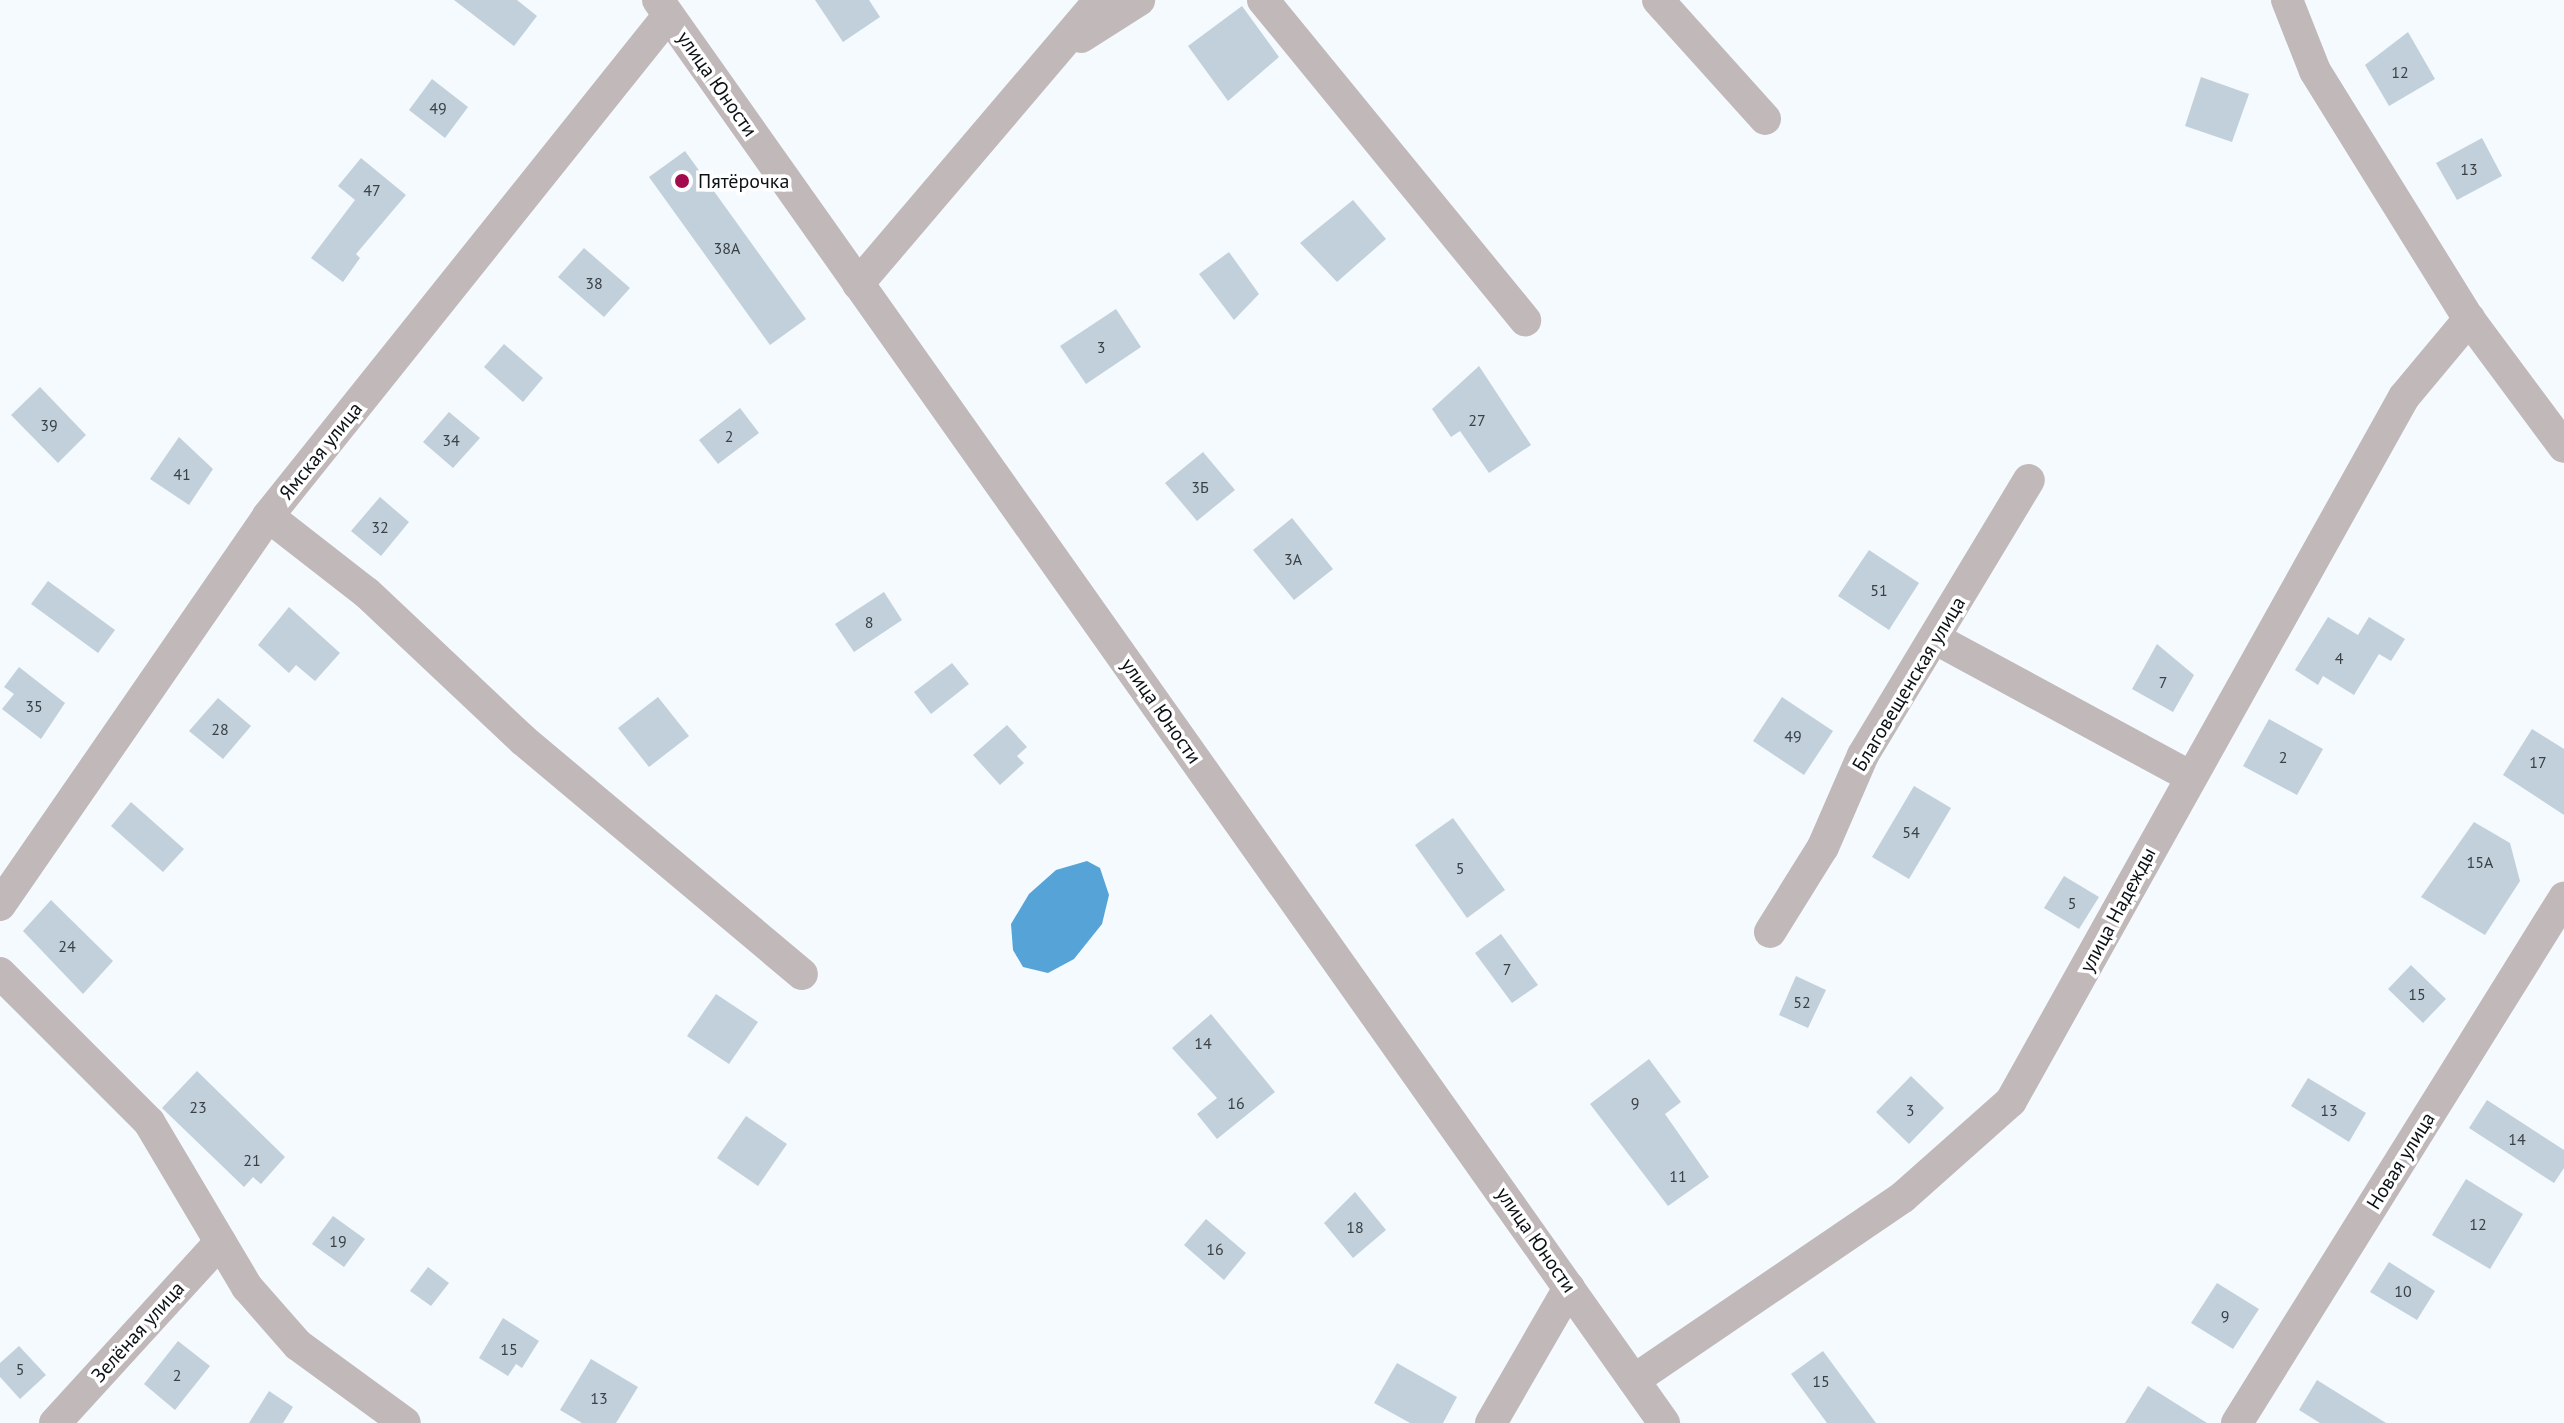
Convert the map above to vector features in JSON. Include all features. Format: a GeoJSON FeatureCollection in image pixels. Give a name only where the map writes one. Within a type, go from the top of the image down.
{"type":"FeatureCollection","features":[{"type":"Feature","properties":{"kind":"street"},"geometry":{"type":"LineString","coordinates":[[858,284],[1100,0]]}},
{"type":"Feature","properties":{"kind":"street"},"geometry":{"type":"LineString","coordinates":[[1054,54],[1139,0]]}},
{"type":"Feature","properties":{"kind":"street"},"geometry":{"type":"LineString","coordinates":[[1263,0],[1525,320]]}},
{"type":"Feature","properties":{"kind":"street"},"geometry":{"type":"LineString","coordinates":[[1658,0],[1765,119]]}},
{"type":"Feature","properties":{"kind":"street"},"geometry":{"type":"LineString","coordinates":[[2287,0],[2315,71],[2469,319],[2564,447]]}},
{"type":"Feature","properties":{"kind":"street","name":"улица Юности"},"geometry":{"type":"LineString","coordinates":[[663,8],[1664,1423]]}},
{"type":"Feature","properties":{"kind":"street","name":"Ямская улица"},"geometry":{"type":"LineString","coordinates":[[0,905],[268,516],[663,8]]}},
{"type":"Feature","properties":{"kind":"street","name":"улица Надежды"},"geometry":{"type":"LineString","coordinates":[[1634,1380],[1903,1197],[2011,1101],[2189,776],[2404,397],[2469,319]]}},
{"type":"Feature","properties":{"kind":"street","name":"Благовещенская улица"},"geometry":{"type":"LineString","coordinates":[[1770,932],[1823,847],[1863,755],[1936,639],[2029,480]]}},
{"type":"Feature","properties":{"kind":"street"},"geometry":{"type":"LineString","coordinates":[[268,516],[367,593],[523,740],[802,974]]}},
{"type":"Feature","properties":{"kind":"street"},"geometry":{"type":"LineString","coordinates":[[1936,639],[2189,776]]}},
{"type":"Feature","properties":{"kind":"street","name":"Новая улица"},"geometry":{"type":"LineString","coordinates":[[2237,1423],[2564,898]]}},
{"type":"Feature","properties":{"kind":"street"},"geometry":{"type":"LineString","coordinates":[[0,973],[149,1122],[247,1287],[298,1345],[405,1423]]}},
{"type":"Feature","properties":{"kind":"street","name":"Зелёная улица"},"geometry":{"type":"LineString","coordinates":[[55,1423],[220,1242]]}},
{"type":"Feature","properties":{"kind":"street"},"geometry":{"type":"LineString","coordinates":[[1491,1423],[1569,1288]]}},
{"type":"Feature","properties":{"kind":"water"},"geometry":{"type":"Polygon","coordinates":[[[1087,861],[1100,868],[1109,895],[1102,924],[1074,959],[1048,973],[1023,967],[1013,950],[1011,924],[1029,894],[1056,870],[1087,861]]]}},
{"type":"Feature","properties":{"kind":"building"},"geometry":{"type":"Polygon","coordinates":[[[454,0],[517,0],[537,16],[514,46],[454,0]]]}},
{"type":"Feature","properties":{"kind":"building"},"geometry":{"type":"Polygon","coordinates":[[[815,0],[869,0],[880,17],[843,42],[815,0]]]}},
{"type":"Feature","properties":{"kind":"building"},"geometry":{"type":"Polygon","coordinates":[[[1242,6],[1279,57],[1228,101],[1188,46],[1242,6]]]}},
{"type":"Feature","properties":{"kind":"building"},"geometry":{"type":"Polygon","coordinates":[[[2408,32],[2435,79],[2389,106],[2365,65],[2408,32]]]}},
{"type":"Feature","properties":{"kind":"building"},"geometry":{"type":"Polygon","coordinates":[[[2201,77],[2249,94],[2232,142],[2185,126],[2201,77]]]}},
{"type":"Feature","properties":{"kind":"building"},"geometry":{"type":"Polygon","coordinates":[[[432,79],[468,107],[445,138],[409,110],[432,79]]]}},
{"type":"Feature","properties":{"kind":"building"},"geometry":{"type":"Polygon","coordinates":[[[2482,138],[2502,176],[2457,200],[2436,163],[2482,138]]]}},
{"type":"Feature","properties":{"kind":"building"},"geometry":{"type":"Polygon","coordinates":[[[685,151],[806,319],[770,345],[649,177],[685,151]]]}},
{"type":"Feature","properties":{"kind":"building"},"geometry":{"type":"Polygon","coordinates":[[[361,158],[406,195],[356,254],[360,258],[343,282],[311,258],[355,200],[338,186],[361,158]]]}},
{"type":"Feature","properties":{"kind":"building"},"geometry":{"type":"Polygon","coordinates":[[[1353,200],[1386,239],[1337,282],[1300,243],[1353,200]]]}},
{"type":"Feature","properties":{"kind":"building"},"geometry":{"type":"Polygon","coordinates":[[[584,248],[630,288],[604,317],[558,277],[584,248]]]}},
{"type":"Feature","properties":{"kind":"building"},"geometry":{"type":"Polygon","coordinates":[[[1229,252],[1259,294],[1234,320],[1199,274],[1229,252]]]}},
{"type":"Feature","properties":{"kind":"building"},"geometry":{"type":"Polygon","coordinates":[[[1116,309],[1141,347],[1086,384],[1060,346],[1116,309]]]}},
{"type":"Feature","properties":{"kind":"building"},"geometry":{"type":"Polygon","coordinates":[[[504,344],[543,378],[523,402],[484,367],[504,344]]]}},
{"type":"Feature","properties":{"kind":"building"},"geometry":{"type":"Polygon","coordinates":[[[1479,366],[1531,445],[1489,473],[1460,431],[1451,437],[1432,409],[1479,366]]]}},
{"type":"Feature","properties":{"kind":"building"},"geometry":{"type":"Polygon","coordinates":[[[40,387],[86,435],[58,463],[11,415],[40,387]]]}},
{"type":"Feature","properties":{"kind":"building"},"geometry":{"type":"Polygon","coordinates":[[[740,408],[759,433],[718,464],[699,440],[740,408]]]}},
{"type":"Feature","properties":{"kind":"building"},"geometry":{"type":"Polygon","coordinates":[[[449,412],[480,438],[453,468],[423,442],[449,412]]]}},
{"type":"Feature","properties":{"kind":"building"},"geometry":{"type":"Polygon","coordinates":[[[179,437],[213,469],[189,505],[150,479],[179,437]]]}},
{"type":"Feature","properties":{"kind":"building"},"geometry":{"type":"Polygon","coordinates":[[[1203,452],[1235,490],[1197,521],[1165,483],[1203,452]]]}},
{"type":"Feature","properties":{"kind":"building"},"geometry":{"type":"Polygon","coordinates":[[[380,497],[409,522],[381,556],[351,531],[380,497]]]}},
{"type":"Feature","properties":{"kind":"building"},"geometry":{"type":"Polygon","coordinates":[[[1292,518],[1333,569],[1294,600],[1253,550],[1292,518]]]}},
{"type":"Feature","properties":{"kind":"building"},"geometry":{"type":"Polygon","coordinates":[[[1869,550],[1919,583],[1889,630],[1838,596],[1869,550]]]}},
{"type":"Feature","properties":{"kind":"building"},"geometry":{"type":"Polygon","coordinates":[[[48,581],[115,630],[98,653],[31,604],[48,581]]]}},
{"type":"Feature","properties":{"kind":"building"},"geometry":{"type":"Polygon","coordinates":[[[884,592],[902,620],[854,652],[835,624],[884,592]]]}},
{"type":"Feature","properties":{"kind":"building"},"geometry":{"type":"Polygon","coordinates":[[[289,607],[340,653],[315,681],[296,665],[289,673],[258,645],[289,607]]]}},
{"type":"Feature","properties":{"kind":"building"},"geometry":{"type":"Polygon","coordinates":[[[2328,617],[2358,635],[2369,617],[2405,639],[2391,661],[2379,654],[2354,695],[2323,676],[2318,685],[2295,670],[2328,617]]]}},
{"type":"Feature","properties":{"kind":"building"},"geometry":{"type":"Polygon","coordinates":[[[2157,644],[2194,675],[2173,712],[2132,689],[2157,644]]]}},
{"type":"Feature","properties":{"kind":"building"},"geometry":{"type":"Polygon","coordinates":[[[952,663],[969,684],[931,714],[914,692],[952,663]]]}},
{"type":"Feature","properties":{"kind":"building"},"geometry":{"type":"Polygon","coordinates":[[[19,667],[65,703],[41,739],[2,709],[14,694],[4,687],[19,667]]]}},
{"type":"Feature","properties":{"kind":"building"},"geometry":{"type":"Polygon","coordinates":[[[658,697],[689,736],[649,767],[618,728],[658,697]]]}},
{"type":"Feature","properties":{"kind":"building"},"geometry":{"type":"Polygon","coordinates":[[[1782,697],[1833,731],[1804,775],[1753,741],[1782,697]]]}},
{"type":"Feature","properties":{"kind":"building"},"geometry":{"type":"Polygon","coordinates":[[[218,698],[251,726],[223,759],[189,731],[218,698]]]}},
{"type":"Feature","properties":{"kind":"building"},"geometry":{"type":"Polygon","coordinates":[[[2269,719],[2323,749],[2297,795],[2243,766],[2269,719]]]}},
{"type":"Feature","properties":{"kind":"building"},"geometry":{"type":"Polygon","coordinates":[[[1007,725],[1027,747],[1017,756],[1024,763],[1000,785],[973,755],[1007,725]]]}},
{"type":"Feature","properties":{"kind":"building"},"geometry":{"type":"Polygon","coordinates":[[[2532,729],[2564,749],[2564,815],[2503,775],[2532,729]]]}},
{"type":"Feature","properties":{"kind":"building"},"geometry":{"type":"Polygon","coordinates":[[[1914,786],[1951,808],[1909,879],[1872,857],[1914,786]]]}},
{"type":"Feature","properties":{"kind":"building"},"geometry":{"type":"Polygon","coordinates":[[[131,802],[184,849],[163,872],[111,826],[131,802]]]}},
{"type":"Feature","properties":{"kind":"building"},"geometry":{"type":"Polygon","coordinates":[[[1453,818],[1505,890],[1467,918],[1415,845],[1453,818]]]}},
{"type":"Feature","properties":{"kind":"building"},"geometry":{"type":"Polygon","coordinates":[[[2474,822],[2510,843],[2520,881],[2485,935],[2421,897],[2474,822]]]}},
{"type":"Feature","properties":{"kind":"building"},"geometry":{"type":"Polygon","coordinates":[[[2064,876],[2099,897],[2079,929],[2044,908],[2064,876]]]}},
{"type":"Feature","properties":{"kind":"building"},"geometry":{"type":"Polygon","coordinates":[[[51,900],[113,961],[83,994],[23,931],[51,900]]]}},
{"type":"Feature","properties":{"kind":"building"},"geometry":{"type":"Polygon","coordinates":[[[1501,934],[1538,985],[1512,1003],[1475,953],[1501,934]]]}},
{"type":"Feature","properties":{"kind":"building"},"geometry":{"type":"Polygon","coordinates":[[[2411,965],[2446,999],[2423,1023],[2388,989],[2411,965]]]}},
{"type":"Feature","properties":{"kind":"building"},"geometry":{"type":"Polygon","coordinates":[[[1796,976],[1826,990],[1808,1028],[1779,1015],[1796,976]]]}},
{"type":"Feature","properties":{"kind":"building"},"geometry":{"type":"Polygon","coordinates":[[[716,994],[758,1022],[729,1064],[687,1036],[716,994]]]}},
{"type":"Feature","properties":{"kind":"building"},"geometry":{"type":"Polygon","coordinates":[[[1211,1014],[1275,1092],[1217,1139],[1197,1114],[1217,1098],[1172,1048],[1211,1014]]]}},
{"type":"Feature","properties":{"kind":"building"},"geometry":{"type":"Polygon","coordinates":[[[1649,1059],[1681,1102],[1665,1114],[1709,1177],[1668,1206],[1590,1104],[1649,1059]]]}},
{"type":"Feature","properties":{"kind":"building"},"geometry":{"type":"Polygon","coordinates":[[[197,1071],[285,1157],[261,1184],[253,1177],[244,1187],[162,1108],[197,1071]]]}},
{"type":"Feature","properties":{"kind":"building"},"geometry":{"type":"Polygon","coordinates":[[[1911,1076],[1944,1108],[1909,1144],[1876,1112],[1911,1076]]]}},
{"type":"Feature","properties":{"kind":"building"},"geometry":{"type":"Polygon","coordinates":[[[2308,1078],[2366,1113],[2349,1142],[2291,1106],[2308,1078]]]}},
{"type":"Feature","properties":{"kind":"building"},"geometry":{"type":"Polygon","coordinates":[[[2487,1100],[2564,1150],[2564,1168],[2554,1183],[2469,1128],[2487,1100]]]}},
{"type":"Feature","properties":{"kind":"building"},"geometry":{"type":"Polygon","coordinates":[[[746,1116],[787,1144],[758,1186],[717,1158],[746,1116]]]}},
{"type":"Feature","properties":{"kind":"building"},"geometry":{"type":"Polygon","coordinates":[[[2466,1179],[2523,1214],[2490,1269],[2432,1235],[2466,1179]]]}},
{"type":"Feature","properties":{"kind":"building"},"geometry":{"type":"Polygon","coordinates":[[[1355,1192],[1386,1230],[1353,1258],[1324,1223],[1355,1192]]]}},
{"type":"Feature","properties":{"kind":"building"},"geometry":{"type":"Polygon","coordinates":[[[333,1216],[365,1239],[344,1267],[312,1244],[333,1216]]]}},
{"type":"Feature","properties":{"kind":"building"},"geometry":{"type":"Polygon","coordinates":[[[1206,1219],[1246,1253],[1224,1280],[1184,1245],[1206,1219]]]}},
{"type":"Feature","properties":{"kind":"building"},"geometry":{"type":"Polygon","coordinates":[[[2389,1262],[2435,1291],[2417,1320],[2370,1292],[2389,1262]]]}},
{"type":"Feature","properties":{"kind":"building"},"geometry":{"type":"Polygon","coordinates":[[[428,1267],[449,1283],[431,1306],[410,1291],[428,1267]]]}},
{"type":"Feature","properties":{"kind":"building"},"geometry":{"type":"Polygon","coordinates":[[[2217,1283],[2259,1309],[2233,1349],[2191,1323],[2217,1283]]]}},
{"type":"Feature","properties":{"kind":"building"},"geometry":{"type":"Polygon","coordinates":[[[503,1318],[539,1341],[522,1368],[516,1364],[508,1376],[479,1358],[503,1318]]]}},
{"type":"Feature","properties":{"kind":"building"},"geometry":{"type":"Polygon","coordinates":[[[178,1341],[210,1366],[175,1410],[144,1384],[178,1341]]]}},
{"type":"Feature","properties":{"kind":"building"},"geometry":{"type":"Polygon","coordinates":[[[19,1346],[46,1375],[20,1399],[0,1377],[0,1363],[19,1346]]]}},
{"type":"Feature","properties":{"kind":"building"},"geometry":{"type":"Polygon","coordinates":[[[1823,1351],[1876,1423],[1827,1423],[1791,1374],[1823,1351]]]}},
{"type":"Feature","properties":{"kind":"building"},"geometry":{"type":"Polygon","coordinates":[[[591,1359],[638,1387],[616,1423],[582,1423],[560,1410],[591,1359]]]}},
{"type":"Feature","properties":{"kind":"building"},"geometry":{"type":"Polygon","coordinates":[[[1397,1363],[1457,1397],[1443,1423],[1410,1423],[1374,1403],[1397,1363]]]}},
{"type":"Feature","properties":{"kind":"building"},"geometry":{"type":"Polygon","coordinates":[[[2317,1380],[2386,1423],[2320,1423],[2299,1410],[2317,1380]]]}},
{"type":"Feature","properties":{"kind":"building"},"geometry":{"type":"Polygon","coordinates":[[[2148,1386],[2207,1423],[2125,1423],[2148,1386]]]}},
{"type":"Feature","properties":{"kind":"building"},"geometry":{"type":"Polygon","coordinates":[[[269,1391],[293,1407],[283,1423],[249,1423],[269,1391]]]}},
{"type":"Feature","properties":{"kind":"place","name":"Пятёрочка"},"geometry":{"type":"Point","coordinates":[682,181]}}]}
